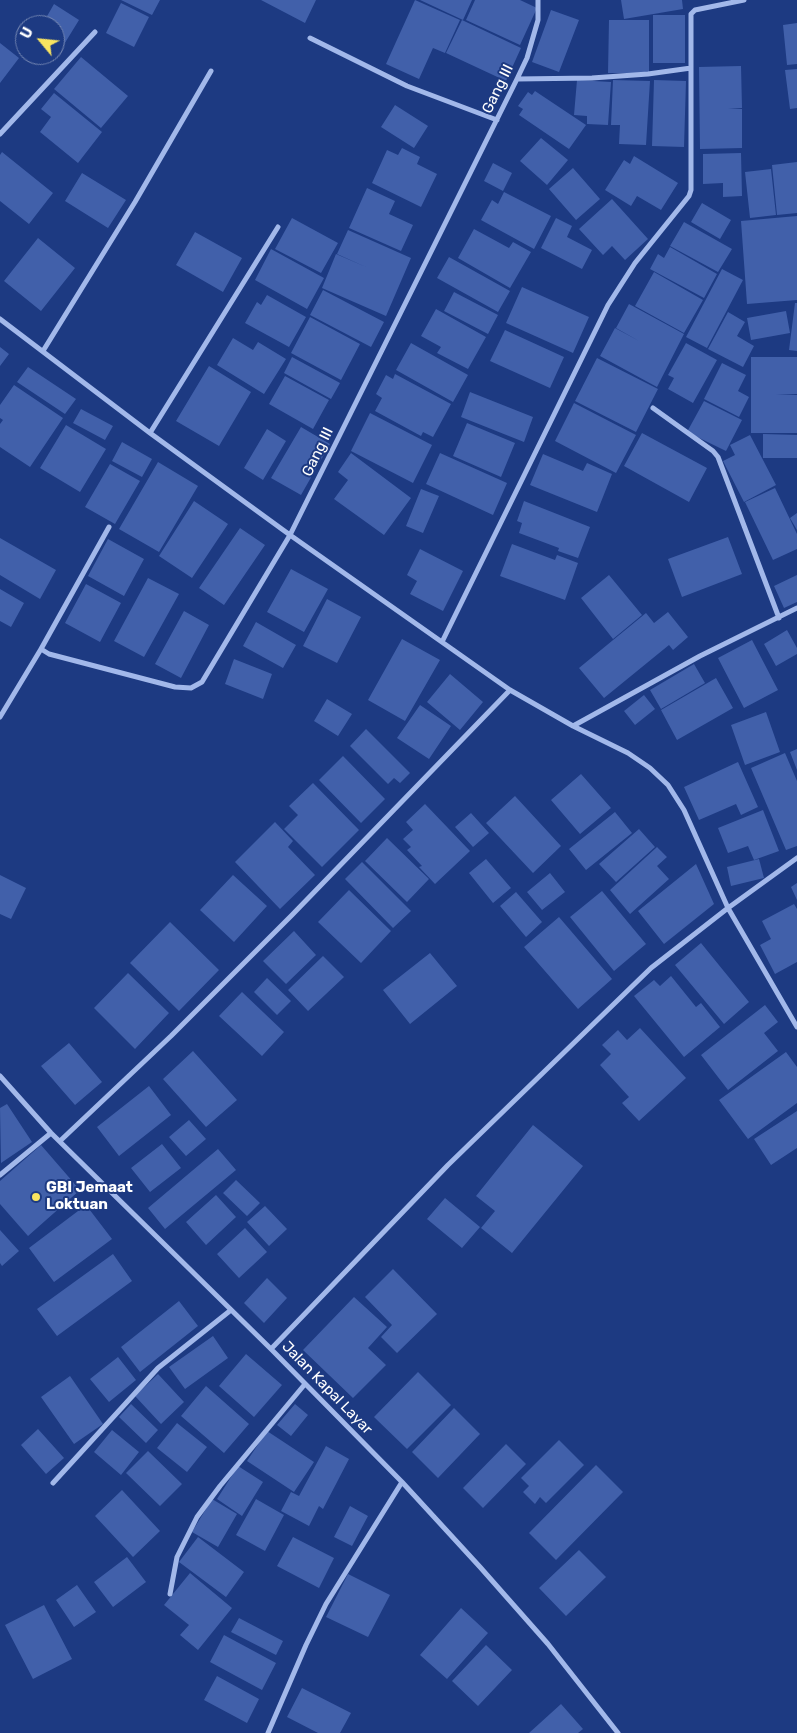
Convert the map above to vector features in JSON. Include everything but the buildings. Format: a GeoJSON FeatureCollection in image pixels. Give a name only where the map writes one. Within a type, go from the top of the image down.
{"type":"FeatureCollection","features":[{"type":"Feature","properties":{"kind":"street","name":"Gang III"},"geometry":{"type":"LineString","coordinates":[[41,649],[54,656],[175,687],[191,688],[202,682],[290,535],[497,120],[527,58],[538,20],[538,0]]}},
{"type":"Feature","properties":{"kind":"street"},"geometry":{"type":"LineString","coordinates":[[442,642],[608,305],[635,263],[689,196],[691,14],[696,10],[744,0]]}},
{"type":"Feature","properties":{"kind":"street"},"geometry":{"type":"LineString","coordinates":[[0,134],[95,32]]}},
{"type":"Feature","properties":{"kind":"street"},"geometry":{"type":"LineString","coordinates":[[310,38],[407,86],[497,120]]}},
{"type":"Feature","properties":{"kind":"street"},"geometry":{"type":"LineString","coordinates":[[517,79],[592,78],[648,74],[691,68]]}},
{"type":"Feature","properties":{"kind":"street"},"geometry":{"type":"LineString","coordinates":[[43,351],[136,202],[211,71]]}},
{"type":"Feature","properties":{"kind":"street"},"geometry":{"type":"LineString","coordinates":[[150,433],[278,227]]}},
{"type":"Feature","properties":{"kind":"street"},"geometry":{"type":"LineString","coordinates":[[0,319],[150,433],[290,535],[510,690],[573,726],[628,753],[650,768],[668,784],[684,810],[728,908],[797,1027]]}},
{"type":"Feature","properties":{"kind":"street"},"geometry":{"type":"LineString","coordinates":[[653,408],[713,451],[718,457],[779,618]]}},
{"type":"Feature","properties":{"kind":"street"},"geometry":{"type":"LineString","coordinates":[[0,717],[41,649],[109,527]]}},
{"type":"Feature","properties":{"kind":"street"},"geometry":{"type":"LineString","coordinates":[[573,726],[700,656],[797,608]]}},
{"type":"Feature","properties":{"kind":"street"},"geometry":{"type":"LineString","coordinates":[[60,1141],[170,1036],[292,915],[510,690]]}},
{"type":"Feature","properties":{"kind":"street"},"geometry":{"type":"LineString","coordinates":[[271,1349],[448,1165],[651,968],[728,908],[797,858]]}},
{"type":"Feature","properties":{"kind":"street","name":"Jalan Kapal Layar"},"geometry":{"type":"LineString","coordinates":[[0,1076],[51,1133],[271,1349],[402,1482],[548,1644],[618,1733]]}},
{"type":"Feature","properties":{"kind":"street"},"geometry":{"type":"LineString","coordinates":[[0,1175],[51,1133]]}},
{"type":"Feature","properties":{"kind":"street"},"geometry":{"type":"LineString","coordinates":[[53,1483],[158,1368],[231,1310]]}},
{"type":"Feature","properties":{"kind":"street"},"geometry":{"type":"LineString","coordinates":[[170,1594],[177,1557],[198,1517],[220,1486],[304,1384]]}},
{"type":"Feature","properties":{"kind":"street"},"geometry":{"type":"LineString","coordinates":[[268,1733],[326,1604],[402,1482]]}},
{"type":"Feature","properties":{"kind":"place","name":"GBI Jemaat Loktuan"},"geometry":{"type":"Point","coordinates":[36,1197]}}]}
